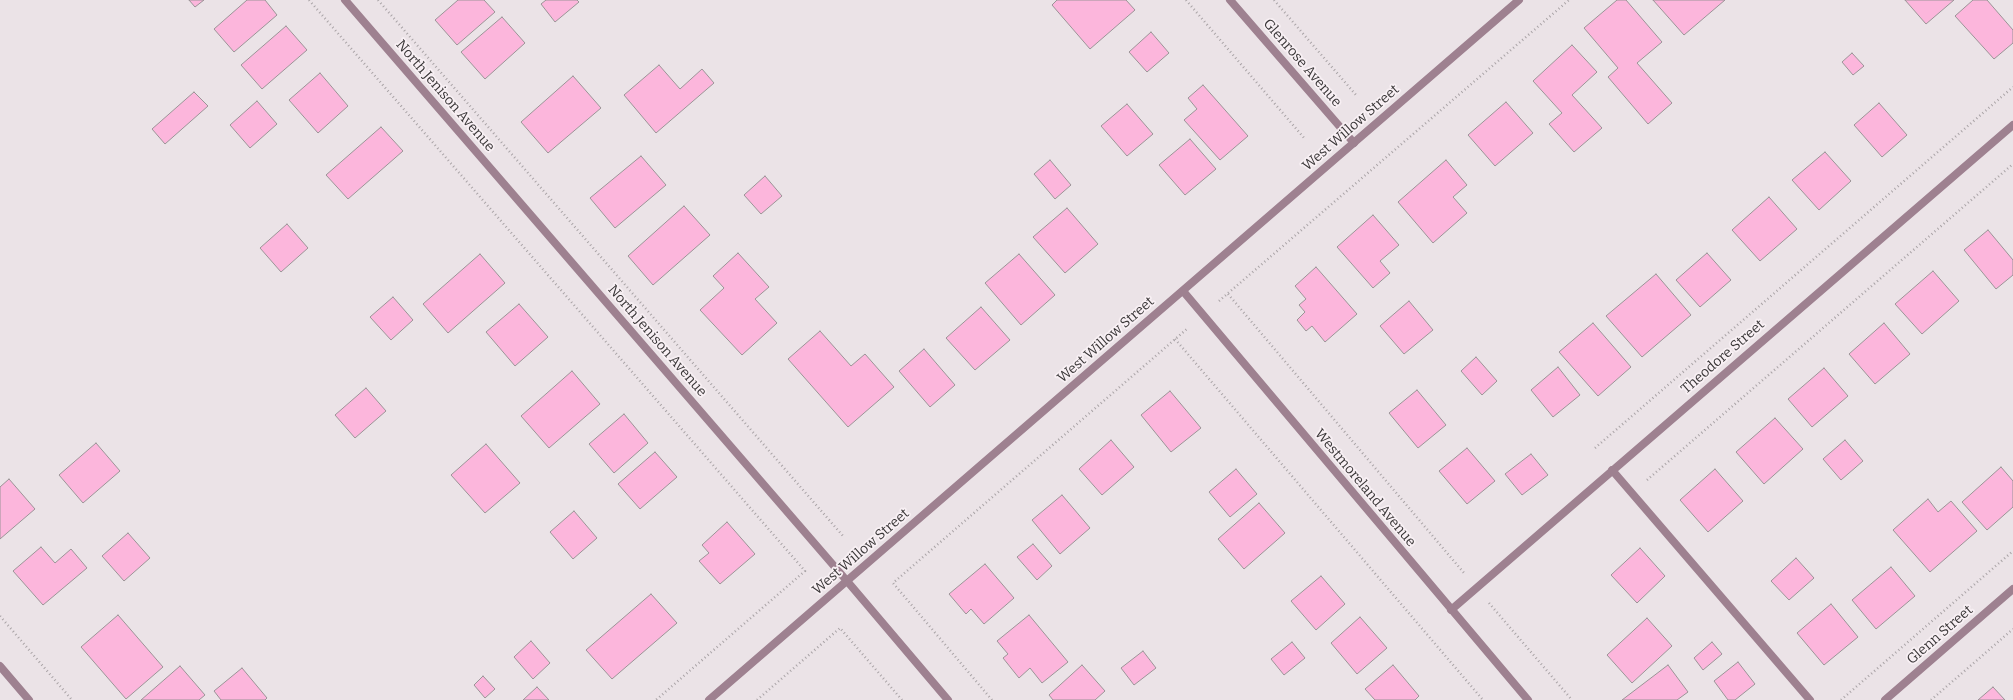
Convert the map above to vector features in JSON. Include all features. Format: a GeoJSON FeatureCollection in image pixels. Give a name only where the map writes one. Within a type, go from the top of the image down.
{"type":"FeatureCollection","features":[{"type":"Feature","properties":{"kind":"street","name":"North Jenison Avenue"},"geometry":{"type":"LineString","coordinates":[[345,0],[847,580],[948,700]]}},
{"type":"Feature","properties":{"kind":"street","name":"Glenrose Avenue"},"geometry":{"type":"LineString","coordinates":[[1230,0],[1354,143]]}},
{"type":"Feature","properties":{"kind":"street","name":"West Willow Street"},"geometry":{"type":"LineString","coordinates":[[709,700],[1519,0]]}},
{"type":"Feature","properties":{"kind":"street","name":"Theodore Street"},"geometry":{"type":"LineString","coordinates":[[1451,610],[2013,125]]}},
{"type":"Feature","properties":{"kind":"street","name":"Westmoreland Avenue"},"geometry":{"type":"LineString","coordinates":[[1183,291],[1528,700]]}},
{"type":"Feature","properties":{"kind":"street"},"geometry":{"type":"LineString","coordinates":[[1612,470],[1810,700]]}},
{"type":"Feature","properties":{"kind":"street","name":"Glenn Street"},"geometry":{"type":"LineString","coordinates":[[1885,700],[2013,589]]}},
{"type":"Feature","properties":{"kind":"street"},"geometry":{"type":"LineString","coordinates":[[0,666],[29,700]]}},
{"type":"Feature","properties":{"kind":"path"},"geometry":{"type":"LineString","coordinates":[[309,0],[805,571],[656,700]]}},
{"type":"Feature","properties":{"kind":"path"},"geometry":{"type":"LineString","coordinates":[[378,0],[843,536]]}},
{"type":"Feature","properties":{"kind":"path"},"geometry":{"type":"LineString","coordinates":[[1186,0],[1306,139]]}},
{"type":"Feature","properties":{"kind":"path"},"geometry":{"type":"LineString","coordinates":[[1274,0],[1356,95]]}},
{"type":"Feature","properties":{"kind":"path"},"geometry":{"type":"LineString","coordinates":[[992,700],[893,583],[1568,0]]}},
{"type":"Feature","properties":{"kind":"path"},"geometry":{"type":"LineString","coordinates":[[1595,448],[2013,86]]}},
{"type":"Feature","properties":{"kind":"path"},"geometry":{"type":"LineString","coordinates":[[1632,493],[2013,164]]}},
{"type":"Feature","properties":{"kind":"path"},"geometry":{"type":"LineString","coordinates":[[1228,294],[1572,700]]}},
{"type":"Feature","properties":{"kind":"path"},"geometry":{"type":"LineString","coordinates":[[1175,339],[1483,700]]}},
{"type":"Feature","properties":{"kind":"path"},"geometry":{"type":"LineString","coordinates":[[1841,700],[2013,551]]}},
{"type":"Feature","properties":{"kind":"path"},"geometry":{"type":"LineString","coordinates":[[0,616],[72,700]]}},
{"type":"Feature","properties":{"kind":"path"},"geometry":{"type":"LineString","coordinates":[[757,700],[840,628],[902,700]]}},
{"type":"Feature","properties":{"kind":"path"},"geometry":{"type":"LineString","coordinates":[[1931,700],[2013,629]]}},
{"type":"Feature","properties":{"kind":"building"},"geometry":{"type":"Polygon","coordinates":[[[189,0],[204,0],[195,7],[189,0]]]}},
{"type":"Feature","properties":{"kind":"building"},"geometry":{"type":"Polygon","coordinates":[[[247,0],[265,0],[277,15],[234,52],[214,29],[247,0]]]}},
{"type":"Feature","properties":{"kind":"building"},"geometry":{"type":"Polygon","coordinates":[[[458,0],[484,0],[495,12],[457,45],[435,20],[458,0]]]}},
{"type":"Feature","properties":{"kind":"building"},"geometry":{"type":"Polygon","coordinates":[[[546,0],[577,0],[579,2],[555,22],[541,4],[546,0]]]}},
{"type":"Feature","properties":{"kind":"building"},"geometry":{"type":"Polygon","coordinates":[[[1057,0],[1126,0],[1135,10],[1090,49],[1052,5],[1057,0]]]}},
{"type":"Feature","properties":{"kind":"building"},"geometry":{"type":"Polygon","coordinates":[[[1617,0],[1626,0],[1662,42],[1637,63],[1672,103],[1648,124],[1608,77],[1618,68],[1584,28],[1617,0]]]}},
{"type":"Feature","properties":{"kind":"building"},"geometry":{"type":"Polygon","coordinates":[[[1653,0],[1725,0],[1684,35],[1653,0]]]}},
{"type":"Feature","properties":{"kind":"building"},"geometry":{"type":"Polygon","coordinates":[[[1905,0],[1954,0],[1926,24],[1905,0]]]}},
{"type":"Feature","properties":{"kind":"building"},"geometry":{"type":"Polygon","coordinates":[[[1973,0],[1987,0],[2013,30],[2013,43],[1994,59],[1955,16],[1973,0]]]}},
{"type":"Feature","properties":{"kind":"building"},"geometry":{"type":"Polygon","coordinates":[[[502,17],[525,43],[485,79],[461,52],[502,17]]]}},
{"type":"Feature","properties":{"kind":"building"},"geometry":{"type":"Polygon","coordinates":[[[286,26],[307,50],[262,89],[241,65],[286,26]]]}},
{"type":"Feature","properties":{"kind":"building"},"geometry":{"type":"Polygon","coordinates":[[[1151,32],[1169,53],[1147,72],[1129,52],[1151,32]]]}},
{"type":"Feature","properties":{"kind":"building"},"geometry":{"type":"Polygon","coordinates":[[[1572,45],[1597,72],[1572,95],[1602,128],[1574,152],[1549,124],[1562,113],[1533,81],[1572,45]]]}},
{"type":"Feature","properties":{"kind":"building"},"geometry":{"type":"Polygon","coordinates":[[[1852,53],[1864,66],[1853,75],[1842,62],[1852,53]]]}},
{"type":"Feature","properties":{"kind":"building"},"geometry":{"type":"Polygon","coordinates":[[[659,65],[680,89],[702,69],[714,83],[656,133],[624,95],[659,65]]]}},
{"type":"Feature","properties":{"kind":"building"},"geometry":{"type":"Polygon","coordinates":[[[320,73],[348,106],[318,133],[289,100],[320,73]]]}},
{"type":"Feature","properties":{"kind":"building"},"geometry":{"type":"Polygon","coordinates":[[[573,76],[601,108],[548,153],[521,122],[573,76]]]}},
{"type":"Feature","properties":{"kind":"building"},"geometry":{"type":"Polygon","coordinates":[[[1203,85],[1248,136],[1220,160],[1184,120],[1197,109],[1188,98],[1203,85]]]}},
{"type":"Feature","properties":{"kind":"building"},"geometry":{"type":"Polygon","coordinates":[[[194,92],[208,106],[165,144],[152,129],[194,92]]]}},
{"type":"Feature","properties":{"kind":"building"},"geometry":{"type":"Polygon","coordinates":[[[257,101],[277,124],[250,148],[230,125],[257,101]]]}},
{"type":"Feature","properties":{"kind":"building"},"geometry":{"type":"Polygon","coordinates":[[[1506,102],[1533,133],[1495,166],[1468,135],[1506,102]]]}},
{"type":"Feature","properties":{"kind":"building"},"geometry":{"type":"Polygon","coordinates":[[[1879,103],[1907,135],[1882,157],[1854,125],[1879,103]]]}},
{"type":"Feature","properties":{"kind":"building"},"geometry":{"type":"Polygon","coordinates":[[[1127,104],[1153,134],[1127,156],[1101,126],[1127,104]]]}},
{"type":"Feature","properties":{"kind":"building"},"geometry":{"type":"Polygon","coordinates":[[[381,127],[403,151],[348,199],[326,175],[381,127]]]}},
{"type":"Feature","properties":{"kind":"building"},"geometry":{"type":"Polygon","coordinates":[[[1190,139],[1216,169],[1185,195],[1159,165],[1190,139]]]}},
{"type":"Feature","properties":{"kind":"building"},"geometry":{"type":"Polygon","coordinates":[[[1825,152],[1851,181],[1819,210],[1792,180],[1825,152]]]}},
{"type":"Feature","properties":{"kind":"building"},"geometry":{"type":"Polygon","coordinates":[[[641,156],[666,185],[615,228],[590,198],[641,156]]]}},
{"type":"Feature","properties":{"kind":"building"},"geometry":{"type":"Polygon","coordinates":[[[1050,160],[1071,185],[1055,199],[1034,174],[1050,160]]]}},
{"type":"Feature","properties":{"kind":"building"},"geometry":{"type":"Polygon","coordinates":[[[1446,160],[1467,185],[1453,197],[1467,213],[1433,243],[1398,202],[1446,160]]]}},
{"type":"Feature","properties":{"kind":"building"},"geometry":{"type":"Polygon","coordinates":[[[765,176],[782,196],[761,214],[744,195],[765,176]]]}},
{"type":"Feature","properties":{"kind":"building"},"geometry":{"type":"Polygon","coordinates":[[[1769,197],[1797,229],[1760,261],[1732,230],[1769,197]]]}},
{"type":"Feature","properties":{"kind":"building"},"geometry":{"type":"Polygon","coordinates":[[[684,206],[710,235],[653,285],[628,256],[684,206]]]}},
{"type":"Feature","properties":{"kind":"building"},"geometry":{"type":"Polygon","coordinates":[[[1067,208],[1098,244],[1065,273],[1033,237],[1067,208]]]}},
{"type":"Feature","properties":{"kind":"building"},"geometry":{"type":"Polygon","coordinates":[[[1373,215],[1399,245],[1380,261],[1390,273],[1373,288],[1337,247],[1373,215]]]}},
{"type":"Feature","properties":{"kind":"building"},"geometry":{"type":"Polygon","coordinates":[[[287,224],[308,248],[281,272],[260,248],[287,224]]]}},
{"type":"Feature","properties":{"kind":"building"},"geometry":{"type":"Polygon","coordinates":[[[1988,230],[2013,260],[2013,275],[1996,289],[1964,250],[1988,230]]]}},
{"type":"Feature","properties":{"kind":"building"},"geometry":{"type":"Polygon","coordinates":[[[738,253],[769,287],[755,299],[777,323],[742,355],[700,310],[724,288],[713,276],[738,253]]]}},
{"type":"Feature","properties":{"kind":"building"},"geometry":{"type":"Polygon","coordinates":[[[1707,253],[1731,280],[1700,307],[1676,280],[1707,253]]]}},
{"type":"Feature","properties":{"kind":"building"},"geometry":{"type":"Polygon","coordinates":[[[480,254],[505,283],[448,333],[423,304],[480,254]]]}},
{"type":"Feature","properties":{"kind":"building"},"geometry":{"type":"Polygon","coordinates":[[[1019,254],[1055,295],[1021,325],[985,283],[1019,254]]]}},
{"type":"Feature","properties":{"kind":"building"},"geometry":{"type":"Polygon","coordinates":[[[1316,267],[1357,314],[1325,342],[1312,326],[1306,331],[1297,320],[1305,312],[1299,305],[1306,299],[1295,286],[1316,267]]]}},
{"type":"Feature","properties":{"kind":"building"},"geometry":{"type":"Polygon","coordinates":[[[1933,271],[1959,301],[1922,334],[1895,304],[1933,271]]]}},
{"type":"Feature","properties":{"kind":"building"},"geometry":{"type":"Polygon","coordinates":[[[1656,274],[1691,315],[1642,357],[1606,316],[1656,274]]]}},
{"type":"Feature","properties":{"kind":"building"},"geometry":{"type":"Polygon","coordinates":[[[393,297],[413,320],[391,340],[370,317],[393,297]]]}},
{"type":"Feature","properties":{"kind":"building"},"geometry":{"type":"Polygon","coordinates":[[[1409,301],[1433,330],[1404,354],[1380,326],[1409,301]]]}},
{"type":"Feature","properties":{"kind":"building"},"geometry":{"type":"Polygon","coordinates":[[[519,304],[548,337],[515,366],[486,332],[519,304]]]}},
{"type":"Feature","properties":{"kind":"building"},"geometry":{"type":"Polygon","coordinates":[[[981,307],[1010,340],[975,370],[946,338],[981,307]]]}},
{"type":"Feature","properties":{"kind":"building"},"geometry":{"type":"Polygon","coordinates":[[[1593,323],[1631,367],[1598,396],[1559,352],[1593,323]]]}},
{"type":"Feature","properties":{"kind":"building"},"geometry":{"type":"Polygon","coordinates":[[[1884,323],[1910,354],[1875,384],[1849,354],[1884,323]]]}},
{"type":"Feature","properties":{"kind":"building"},"geometry":{"type":"Polygon","coordinates":[[[820,331],[851,366],[865,354],[894,387],[848,427],[788,359],[820,331]]]}},
{"type":"Feature","properties":{"kind":"building"},"geometry":{"type":"Polygon","coordinates":[[[924,349],[955,385],[930,407],[899,371],[924,349]]]}},
{"type":"Feature","properties":{"kind":"building"},"geometry":{"type":"Polygon","coordinates":[[[1476,357],[1497,381],[1482,395],[1461,371],[1476,357]]]}},
{"type":"Feature","properties":{"kind":"building"},"geometry":{"type":"Polygon","coordinates":[[[1558,367],[1580,395],[1553,417],[1531,390],[1558,367]]]}},
{"type":"Feature","properties":{"kind":"building"},"geometry":{"type":"Polygon","coordinates":[[[1824,368],[1848,396],[1812,427],[1788,399],[1824,368]]]}},
{"type":"Feature","properties":{"kind":"building"},"geometry":{"type":"Polygon","coordinates":[[[572,371],[600,404],[549,448],[521,416],[572,371]]]}},
{"type":"Feature","properties":{"kind":"building"},"geometry":{"type":"Polygon","coordinates":[[[366,388],[386,411],[355,438],[335,415],[366,388]]]}},
{"type":"Feature","properties":{"kind":"building"},"geometry":{"type":"Polygon","coordinates":[[[1417,390],[1446,425],[1418,448],[1389,413],[1417,390]]]}},
{"type":"Feature","properties":{"kind":"building"},"geometry":{"type":"Polygon","coordinates":[[[1170,391],[1201,428],[1171,452],[1141,415],[1170,391]]]}},
{"type":"Feature","properties":{"kind":"building"},"geometry":{"type":"Polygon","coordinates":[[[624,414],[648,443],[614,473],[589,444],[624,414]]]}},
{"type":"Feature","properties":{"kind":"building"},"geometry":{"type":"Polygon","coordinates":[[[1775,418],[1803,449],[1764,484],[1736,452],[1775,418]]]}},
{"type":"Feature","properties":{"kind":"building"},"geometry":{"type":"Polygon","coordinates":[[[1111,440],[1134,467],[1102,495],[1079,469],[1111,440]]]}},
{"type":"Feature","properties":{"kind":"building"},"geometry":{"type":"Polygon","coordinates":[[[1845,440],[1863,461],[1841,480],[1823,459],[1845,440]]]}},
{"type":"Feature","properties":{"kind":"building"},"geometry":{"type":"Polygon","coordinates":[[[96,443],[120,471],[83,503],[59,475],[96,443]]]}},
{"type":"Feature","properties":{"kind":"building"},"geometry":{"type":"Polygon","coordinates":[[[486,444],[520,483],[485,513],[451,475],[486,444]]]}},
{"type":"Feature","properties":{"kind":"building"},"geometry":{"type":"Polygon","coordinates":[[[1467,448],[1495,481],[1467,504],[1439,471],[1467,448]]]}},
{"type":"Feature","properties":{"kind":"building"},"geometry":{"type":"Polygon","coordinates":[[[655,452],[677,477],[640,509],[618,484],[655,452]]]}},
{"type":"Feature","properties":{"kind":"building"},"geometry":{"type":"Polygon","coordinates":[[[1531,454],[1548,475],[1522,495],[1505,474],[1531,454]]]}},
{"type":"Feature","properties":{"kind":"building"},"geometry":{"type":"Polygon","coordinates":[[[2001,467],[2013,481],[2013,507],[1987,530],[1962,502],[2001,467]]]}},
{"type":"Feature","properties":{"kind":"building"},"geometry":{"type":"Polygon","coordinates":[[[1236,469],[1257,494],[1230,517],[1209,492],[1236,469]]]}},
{"type":"Feature","properties":{"kind":"building"},"geometry":{"type":"Polygon","coordinates":[[[1715,469],[1743,501],[1708,532],[1680,500],[1715,469]]]}},
{"type":"Feature","properties":{"kind":"building"},"geometry":{"type":"Polygon","coordinates":[[[9,479],[35,509],[0,539],[0,487],[9,479]]]}},
{"type":"Feature","properties":{"kind":"building"},"geometry":{"type":"Polygon","coordinates":[[[1062,495],[1090,528],[1060,554],[1032,520],[1062,495]]]}},
{"type":"Feature","properties":{"kind":"building"},"geometry":{"type":"Polygon","coordinates":[[[1928,499],[1938,512],[1951,501],[1977,531],[1930,572],[1893,530],[1928,499]]]}},
{"type":"Feature","properties":{"kind":"building"},"geometry":{"type":"Polygon","coordinates":[[[1259,503],[1285,533],[1244,569],[1218,539],[1259,503]]]}},
{"type":"Feature","properties":{"kind":"building"},"geometry":{"type":"Polygon","coordinates":[[[574,511],[597,538],[573,559],[550,532],[574,511]]]}},
{"type":"Feature","properties":{"kind":"building"},"geometry":{"type":"Polygon","coordinates":[[[727,522],[755,554],[720,584],[699,561],[709,553],[702,545],[727,522]]]}},
{"type":"Feature","properties":{"kind":"building"},"geometry":{"type":"Polygon","coordinates":[[[128,533],[150,558],[124,581],[102,556],[128,533]]]}},
{"type":"Feature","properties":{"kind":"building"},"geometry":{"type":"Polygon","coordinates":[[[1033,544],[1052,566],[1037,580],[1017,557],[1033,544]]]}},
{"type":"Feature","properties":{"kind":"building"},"geometry":{"type":"Polygon","coordinates":[[[41,547],[55,563],[71,549],[87,568],[43,605],[13,571],[41,547]]]}},
{"type":"Feature","properties":{"kind":"building"},"geometry":{"type":"Polygon","coordinates":[[[1640,548],[1665,576],[1637,603],[1611,575],[1640,548]]]}},
{"type":"Feature","properties":{"kind":"building"},"geometry":{"type":"Polygon","coordinates":[[[1796,558],[1814,578],[1789,600],[1771,581],[1796,558]]]}},
{"type":"Feature","properties":{"kind":"building"},"geometry":{"type":"Polygon","coordinates":[[[985,564],[1014,598],[984,624],[971,609],[966,614],[949,594],[985,564]]]}},
{"type":"Feature","properties":{"kind":"building"},"geometry":{"type":"Polygon","coordinates":[[[1891,567],[1915,596],[1876,629],[1852,600],[1891,567]]]}},
{"type":"Feature","properties":{"kind":"building"},"geometry":{"type":"Polygon","coordinates":[[[1321,576],[1345,604],[1316,630],[1291,601],[1321,576]]]}},
{"type":"Feature","properties":{"kind":"building"},"geometry":{"type":"Polygon","coordinates":[[[651,594],[677,623],[612,679],[586,650],[651,594]]]}},
{"type":"Feature","properties":{"kind":"building"},"geometry":{"type":"Polygon","coordinates":[[[1831,604],[1858,637],[1824,665],[1797,633],[1831,604]]]}},
{"type":"Feature","properties":{"kind":"building"},"geometry":{"type":"Polygon","coordinates":[[[118,615],[163,667],[126,699],[81,647],[118,615]]]}},
{"type":"Feature","properties":{"kind":"building"},"geometry":{"type":"Polygon","coordinates":[[[1029,615],[1068,662],[1042,683],[1030,668],[1019,678],[1003,658],[1008,654],[997,641],[1029,615]]]}},
{"type":"Feature","properties":{"kind":"building"},"geometry":{"type":"Polygon","coordinates":[[[1360,617],[1387,648],[1357,674],[1331,643],[1360,617]]]}},
{"type":"Feature","properties":{"kind":"building"},"geometry":{"type":"Polygon","coordinates":[[[1647,618],[1672,646],[1632,683],[1607,655],[1647,618]]]}},
{"type":"Feature","properties":{"kind":"building"},"geometry":{"type":"Polygon","coordinates":[[[531,641],[550,663],[533,679],[514,657],[531,641]]]}},
{"type":"Feature","properties":{"kind":"building"},"geometry":{"type":"Polygon","coordinates":[[[1292,642],[1305,658],[1284,675],[1271,659],[1292,642]]]}},
{"type":"Feature","properties":{"kind":"building"},"geometry":{"type":"Polygon","coordinates":[[[1712,642],[1722,654],[1703,670],[1694,658],[1712,642]]]}},
{"type":"Feature","properties":{"kind":"building"},"geometry":{"type":"Polygon","coordinates":[[[1143,651],[1156,668],[1134,685],[1121,668],[1143,651]]]}},
{"type":"Feature","properties":{"kind":"building"},"geometry":{"type":"Polygon","coordinates":[[[1738,662],[1755,684],[1735,700],[1728,700],[1714,681],[1738,662]]]}},
{"type":"Feature","properties":{"kind":"building"},"geometry":{"type":"Polygon","coordinates":[[[1082,665],[1105,691],[1095,700],[1053,700],[1049,695],[1082,665]]]}},
{"type":"Feature","properties":{"kind":"building"},"geometry":{"type":"Polygon","coordinates":[[[1393,665],[1419,696],[1415,700],[1375,700],[1365,689],[1393,665]]]}},
{"type":"Feature","properties":{"kind":"building"},"geometry":{"type":"Polygon","coordinates":[[[1668,665],[1688,692],[1677,700],[1622,700],[1668,665]]]}},
{"type":"Feature","properties":{"kind":"building"},"geometry":{"type":"Polygon","coordinates":[[[180,666],[205,695],[199,700],[141,700],[180,666]]]}},
{"type":"Feature","properties":{"kind":"building"},"geometry":{"type":"Polygon","coordinates":[[[242,668],[267,698],[265,700],[221,700],[214,691],[242,668]]]}},
{"type":"Feature","properties":{"kind":"building"},"geometry":{"type":"Polygon","coordinates":[[[483,676],[495,689],[485,698],[474,685],[483,676]]]}},
{"type":"Feature","properties":{"kind":"building"},"geometry":{"type":"Polygon","coordinates":[[[537,687],[549,700],[523,700],[537,687]]]}},
{"type":"Feature","properties":{"kind":"building"},"geometry":{"type":"Polygon","coordinates":[[[1993,687],[2005,700],[1978,700],[1993,687]]]}}]}
